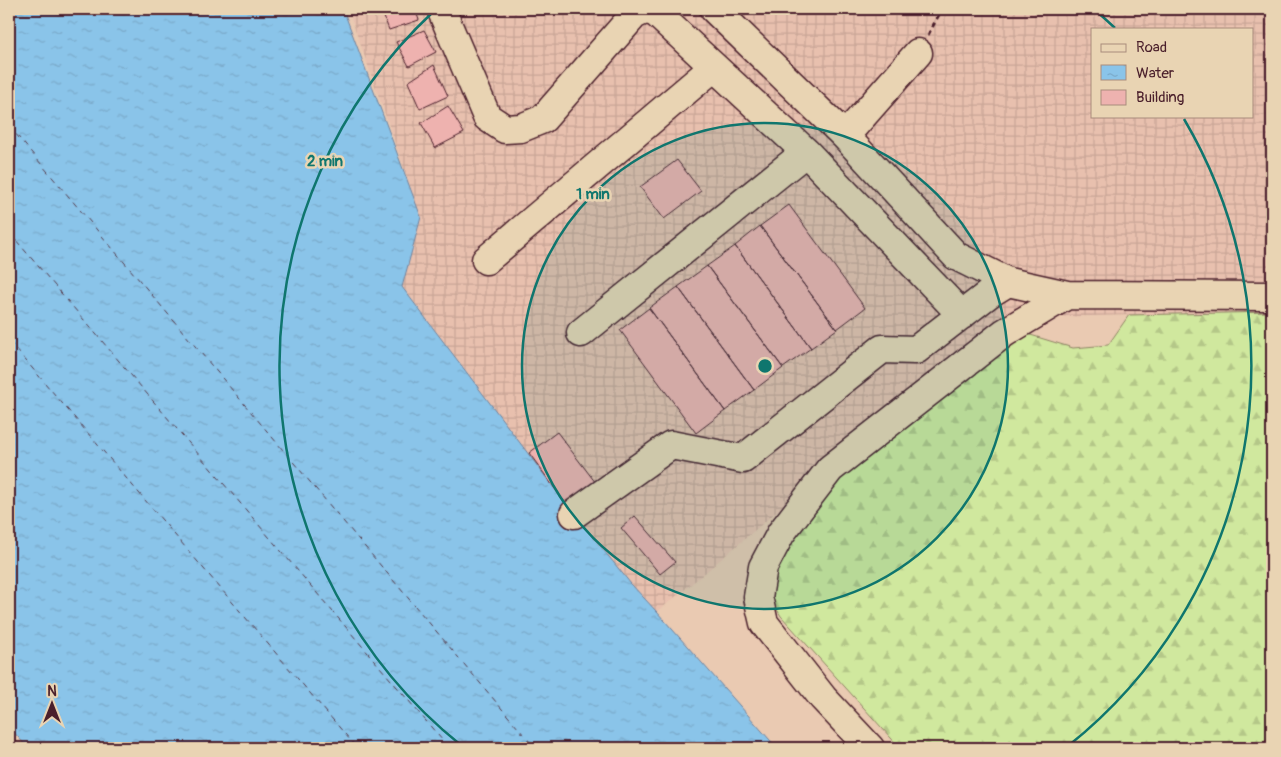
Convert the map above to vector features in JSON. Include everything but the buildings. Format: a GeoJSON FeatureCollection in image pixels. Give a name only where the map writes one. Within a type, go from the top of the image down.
{"type":"FeatureCollection","features":[{"type":"Feature","properties":{"kind":"street"},"geometry":{"type":"LineString","coordinates":[[440,9],[487,117],[505,129],[521,128],[543,119],[634,15],[645,10],[655,12],[806,152],[962,315]]}},
{"type":"Feature","properties":{"kind":"street"},"geometry":{"type":"LineString","coordinates":[[714,9],[845,136],[956,256],[1008,282],[1067,294],[1272,296]]}},
{"type":"Feature","properties":{"kind":"street"},"geometry":{"type":"LineString","coordinates":[[845,136],[918,53]]}},
{"type":"Feature","properties":{"kind":"street"},"geometry":{"type":"LineString","coordinates":[[486,260],[714,67]]}},
{"type":"Feature","properties":{"kind":"street"},"geometry":{"type":"LineString","coordinates":[[581,333],[806,152]]}},
{"type":"Feature","properties":{"kind":"street"},"geometry":{"type":"LineString","coordinates":[[574,514],[671,445],[743,459],[882,349],[916,350],[1008,282]]}},
{"type":"Feature","properties":{"kind":"street"},"geometry":{"type":"LineString","coordinates":[[870,748],[823,698],[764,624],[758,597],[763,567],[781,533],[830,469],[1004,333],[1067,294]]}},
{"type":"Feature","properties":{"kind":"shaded area"},"geometry":{"type":"Polygon","coordinates":[[[348,9],[1272,9],[1272,312],[1003,318],[657,612],[631,584],[567,505],[402,286],[421,217],[348,9]]]}},
{"type":"Feature","properties":{"kind":"shaded area"},"geometry":{"type":"Polygon","coordinates":[[[1272,736],[1272,748],[1255,748],[1272,736]]]}},
{"type":"Feature","properties":{"kind":"green space"},"geometry":{"type":"Polygon","coordinates":[[[1272,312],[1272,736],[1255,748],[900,748],[781,616],[770,598],[773,563],[797,525],[857,460],[1024,333],[1073,348],[1108,345],[1129,315],[1272,312]]]}},
{"type":"Feature","properties":{"kind":"water"},"geometry":{"type":"Polygon","coordinates":[[[9,9],[343,9],[421,217],[402,287],[567,505],[631,584],[777,748],[28,748],[9,727],[9,9]]]}},
{"type":"Feature","properties":{"kind":"ferry route"},"geometry":{"type":"LineString","coordinates":[[9,126],[535,748]]}},
{"type":"Feature","properties":{"kind":"ferry route"},"geometry":{"type":"LineString","coordinates":[[9,232],[449,748]]}},
{"type":"Feature","properties":{"kind":"ferry route"},"geometry":{"type":"LineString","coordinates":[[9,341],[357,748]]}}]}
